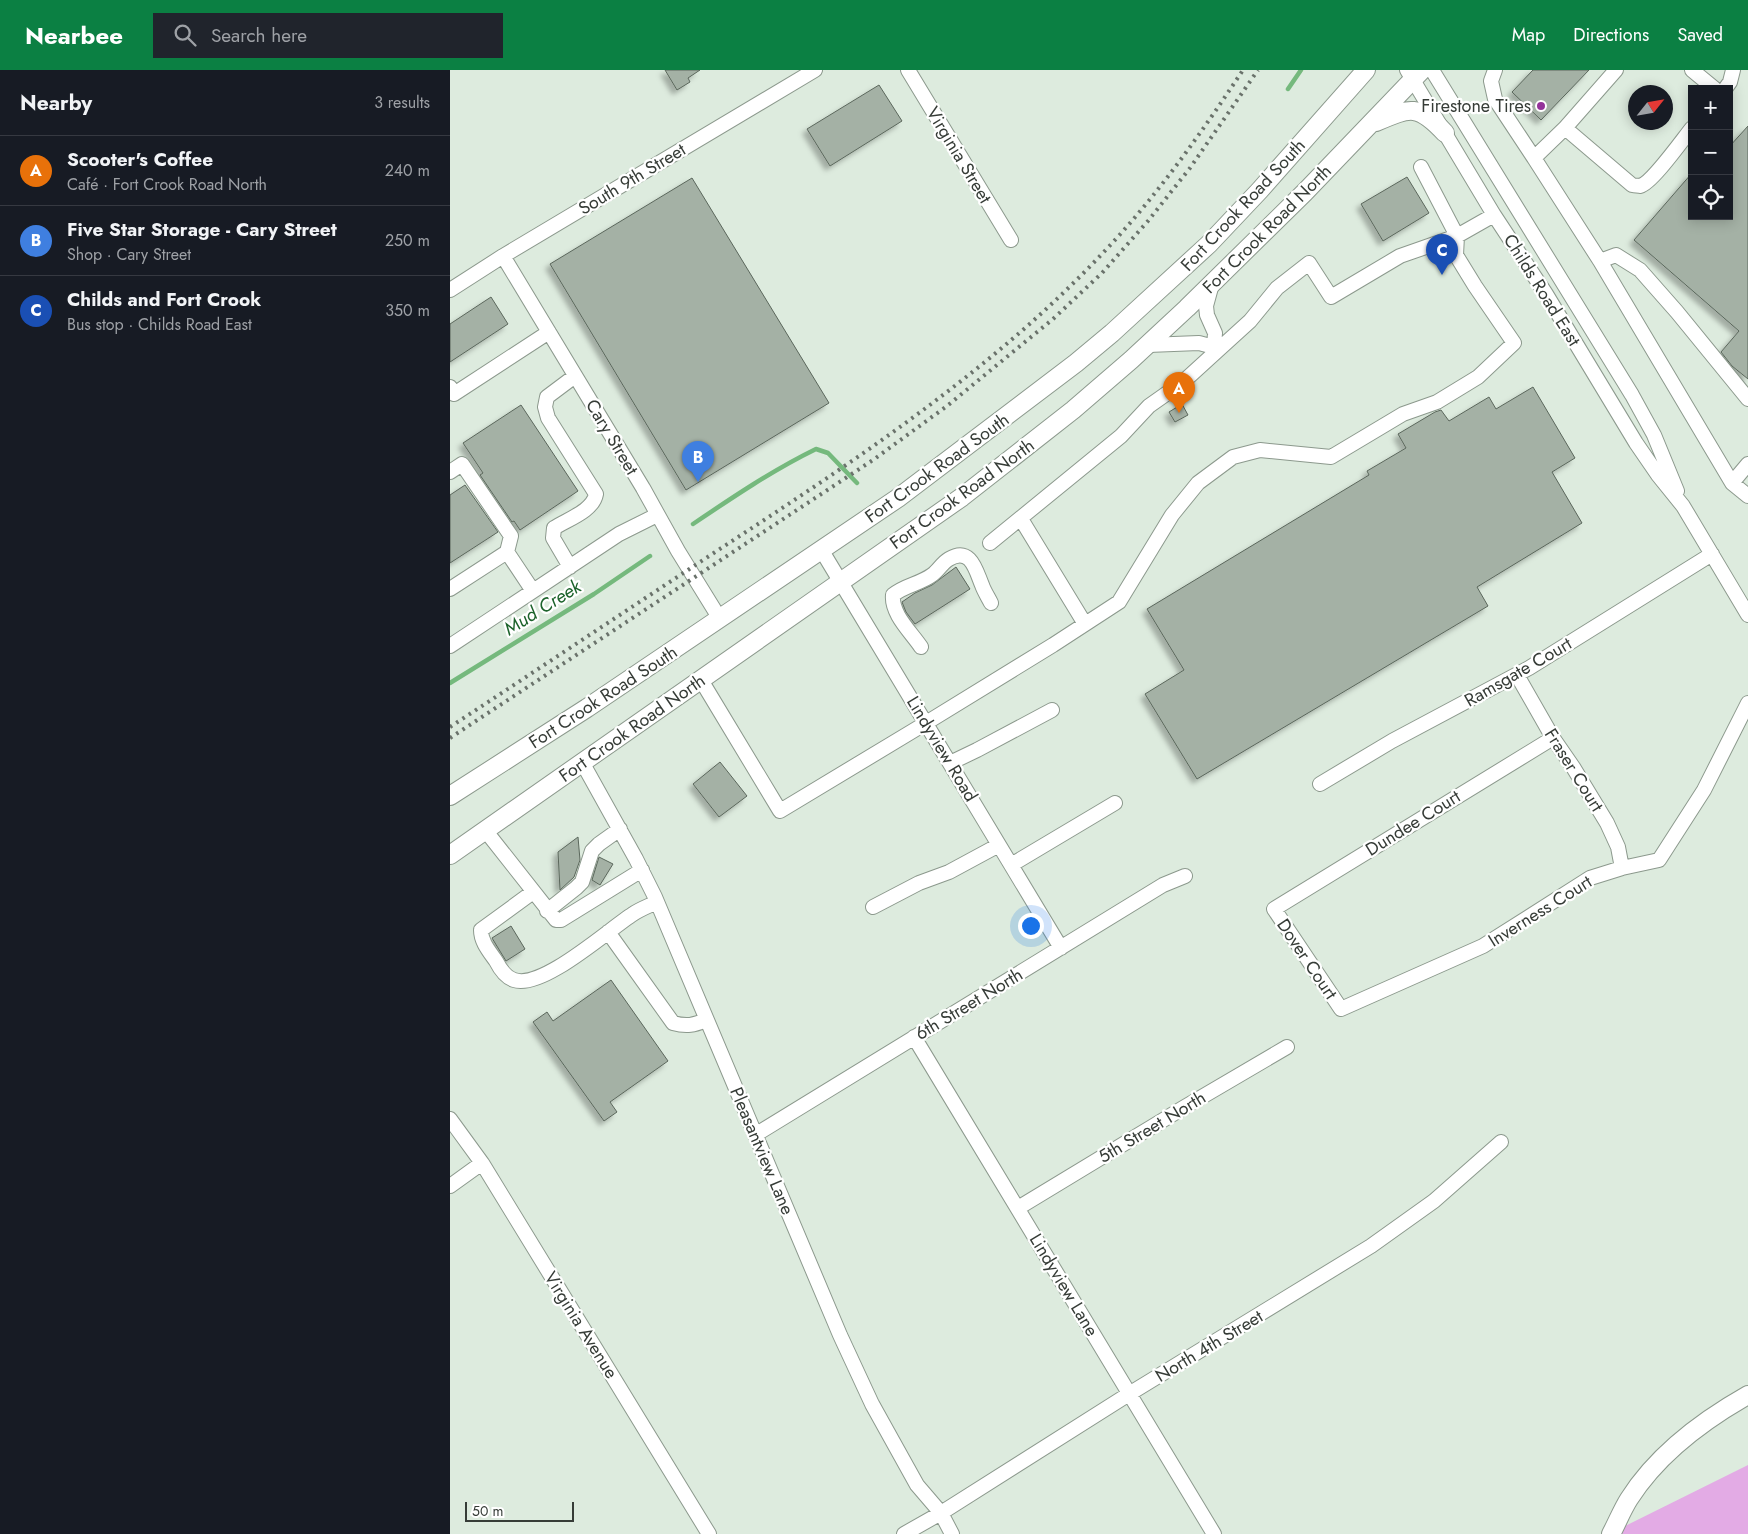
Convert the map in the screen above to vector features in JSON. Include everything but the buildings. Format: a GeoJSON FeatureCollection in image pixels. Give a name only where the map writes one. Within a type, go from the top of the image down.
{"type":"FeatureCollection","features":[{"type":"Feature","properties":{"kind":"main road"},"geometry":{"type":"LineString","coordinates":[[1343,96],[1357,70]]}},
{"type":"Feature","properties":{"kind":"main road","name":"Fort Crook Road South"},"geometry":{"type":"LineString","coordinates":[[450,796],[587,708],[822,551],[898,498],[1076,363],[1112,333],[1209,244],[1260,190],[1366,70]]}},
{"type":"Feature","properties":{"kind":"main road","name":"Fort Crook Road North"},"geometry":{"type":"LineString","coordinates":[[450,855],[962,497],[1024,449],[1148,345],[1212,284],[1371,124],[1414,73]]}},
{"type":"Feature","properties":{"kind":"main road"},"geometry":{"type":"LineString","coordinates":[[1371,124],[1400,112],[1411,110],[1423,112],[1445,133]]}},
{"type":"Feature","properties":{"kind":"main road"},"geometry":{"type":"LineString","coordinates":[[1611,1534],[1629,1500],[1643,1480],[1667,1454],[1691,1433],[1748,1395]]}},
{"type":"Feature","properties":{"kind":"street","name":"South 9th Street"},"geometry":{"type":"LineString","coordinates":[[450,290],[503,256],[815,70]]}},
{"type":"Feature","properties":{"kind":"street","name":"Virginia Street"},"geometry":{"type":"LineString","coordinates":[[908,70],[1011,240]]}},
{"type":"Feature","properties":{"kind":"street","name":"Childs Road East"},"geometry":{"type":"LineString","coordinates":[[1432,70],[1632,395],[1654,435],[1683,506]]}},
{"type":"Feature","properties":{"kind":"street"},"geometry":{"type":"LineString","coordinates":[[1495,70],[1491,81],[1496,99],[1600,261],[1732,483],[1748,496]]}},
{"type":"Feature","properties":{"kind":"street"},"geometry":{"type":"LineString","coordinates":[[1534,158],[1565,128],[1616,70]]}},
{"type":"Feature","properties":{"kind":"street"},"geometry":{"type":"LineString","coordinates":[[1692,70],[1709,85]]}},
{"type":"Feature","properties":{"kind":"street"},"geometry":{"type":"LineString","coordinates":[[1728,85],[1733,70]]}},
{"type":"Feature","properties":{"kind":"street","name":"Childs Road East"},"geometry":{"type":"LineString","coordinates":[[1414,73],[1445,133],[1494,215],[1546,294],[1636,443],[1658,475],[1683,506],[1748,614]]}},
{"type":"Feature","properties":{"kind":"street"},"geometry":{"type":"LineString","coordinates":[[1565,128],[1632,185],[1640,186],[1647,183],[1690,130]]}},
{"type":"Feature","properties":{"kind":"street"},"geometry":{"type":"LineString","coordinates":[[701,680],[780,811],[926,723],[1119,602],[1172,515],[1198,483],[1233,457],[1260,450],[1332,457],[1403,414],[1437,402],[1478,377],[1514,343],[1456,255],[1457,236],[1421,167]]}},
{"type":"Feature","properties":{"kind":"street"},"geometry":{"type":"LineString","coordinates":[[990,543],[1122,436],[1149,406],[1183,382],[1216,349],[1250,321],[1277,288],[1309,262],[1331,297],[1400,256],[1457,236],[1494,215]]}},
{"type":"Feature","properties":{"kind":"street"},"geometry":{"type":"LineString","coordinates":[[1600,261],[1616,255],[1640,270],[1748,399]]}},
{"type":"Feature","properties":{"kind":"street","name":"Cary Street"},"geometry":{"type":"LineString","coordinates":[[503,256],[720,619]]}},
{"type":"Feature","properties":{"kind":"street"},"geometry":{"type":"LineString","coordinates":[[1212,284],[1206,306],[1207,316],[1215,333],[1216,349]]}},
{"type":"Feature","properties":{"kind":"street"},"geometry":{"type":"LineString","coordinates":[[450,387],[454,394],[549,332]]}},
{"type":"Feature","properties":{"kind":"street"},"geometry":{"type":"LineString","coordinates":[[1148,345],[1199,344],[1216,349]]}},
{"type":"Feature","properties":{"kind":"street"},"geometry":{"type":"LineString","coordinates":[[570,567],[553,538],[554,528],[589,507],[595,502],[596,494],[548,418],[545,407],[547,397],[575,376]]}},
{"type":"Feature","properties":{"kind":"street"},"geometry":{"type":"LineString","coordinates":[[450,472],[462,464],[511,536],[507,552],[450,589]]}},
{"type":"Feature","properties":{"kind":"street"},"geometry":{"type":"LineString","coordinates":[[1732,483],[1748,464]]}},
{"type":"Feature","properties":{"kind":"street"},"geometry":{"type":"LineString","coordinates":[[450,646],[619,534],[657,515]]}},
{"type":"Feature","properties":{"kind":"street"},"geometry":{"type":"LineString","coordinates":[[1021,519],[1085,624]]}},
{"type":"Feature","properties":{"kind":"street","name":"Lindyview Road"},"geometry":{"type":"LineString","coordinates":[[822,551],[1061,948]]}},
{"type":"Feature","properties":{"kind":"street"},"geometry":{"type":"LineString","coordinates":[[507,552],[533,591]]}},
{"type":"Feature","properties":{"kind":"street","name":"Ramsgate Court"},"geometry":{"type":"LineString","coordinates":[[1320,784],[1392,740],[1518,675],[1712,554]]}},
{"type":"Feature","properties":{"kind":"street"},"geometry":{"type":"LineString","coordinates":[[921,647],[895,610],[892,602],[893,595],[900,589],[931,576],[955,556],[967,557],[973,563],[991,603]]}},
{"type":"Feature","properties":{"kind":"street","name":"Fraser Court"},"geometry":{"type":"LineString","coordinates":[[1518,675],[1553,738],[1607,823],[1618,847],[1622,868]]}},
{"type":"Feature","properties":{"kind":"street","name":"Inverness Court"},"geometry":{"type":"LineString","coordinates":[[1341,1009],[1483,946],[1590,878],[1622,868],[1659,860],[1704,790],[1748,703]]}},
{"type":"Feature","properties":{"kind":"street"},"geometry":{"type":"LineString","coordinates":[[950,763],[1052,710]]}},
{"type":"Feature","properties":{"kind":"street","name":"Dundee Court"},"geometry":{"type":"LineString","coordinates":[[1274,909],[1553,738]]}},
{"type":"Feature","properties":{"kind":"street","name":"Pleasantview Lane"},"geometry":{"type":"LineString","coordinates":[[582,762],[642,870],[657,902],[840,1335],[872,1404],[917,1484],[941,1513],[952,1534]]}},
{"type":"Feature","properties":{"kind":"street"},"geometry":{"type":"LineString","coordinates":[[1011,865],[1116,802]]}},
{"type":"Feature","properties":{"kind":"street"},"geometry":{"type":"LineString","coordinates":[[547,910],[582,882],[592,851],[620,829]]}},
{"type":"Feature","properties":{"kind":"street"},"geometry":{"type":"LineString","coordinates":[[485,830],[553,918],[561,920],[642,870]]}},
{"type":"Feature","properties":{"kind":"street"},"geometry":{"type":"LineString","coordinates":[[873,907],[919,883],[949,872],[999,845]]}},
{"type":"Feature","properties":{"kind":"street","name":"6th Street North"},"geometry":{"type":"LineString","coordinates":[[755,1135],[1163,885],[1184,876]]}},
{"type":"Feature","properties":{"kind":"street"},"geometry":{"type":"LineString","coordinates":[[533,892],[482,930],[481,938],[503,974],[513,980],[526,982],[560,966],[632,915],[657,902]]}},
{"type":"Feature","properties":{"kind":"street","name":"Dover Court"},"geometry":{"type":"LineString","coordinates":[[1274,909],[1341,1009]]}},
{"type":"Feature","properties":{"kind":"street"},"geometry":{"type":"LineString","coordinates":[[608,932],[673,1023],[692,1026],[706,1020]]}},
{"type":"Feature","properties":{"kind":"street","name":"Lindyview Lane"},"geometry":{"type":"LineString","coordinates":[[914,1037],[1214,1534]]}},
{"type":"Feature","properties":{"kind":"street","name":"5th Street North"},"geometry":{"type":"LineString","coordinates":[[1018,1208],[1287,1047]]}},
{"type":"Feature","properties":{"kind":"street","name":"Virginia Avenue"},"geometry":{"type":"LineString","coordinates":[[450,1119],[482,1163],[709,1534]]}},
{"type":"Feature","properties":{"kind":"street","name":"North 4th Street"},"geometry":{"type":"LineString","coordinates":[[904,1534],[941,1513],[1129,1394],[1371,1246],[1434,1200],[1501,1142]]}},
{"type":"Feature","properties":{"kind":"street"},"geometry":{"type":"LineString","coordinates":[[450,1186],[482,1163]]}},
{"type":"Feature","properties":{"kind":"shaded area"},"geometry":{"type":"Polygon","coordinates":[[[1748,1465],[1748,1534],[1609,1534],[1748,1465]]]}},
{"type":"Feature","properties":{"kind":"waterway","name":"Mud Creek"},"geometry":{"type":"LineString","coordinates":[[1288,89],[1301,70]]}},
{"type":"Feature","properties":{"kind":"waterway","name":"Mud Creek"},"geometry":{"type":"LineString","coordinates":[[693,524],[769,475],[816,449],[828,453],[857,483]]}},
{"type":"Feature","properties":{"kind":"waterway","name":"Mud Creek"},"geometry":{"type":"LineString","coordinates":[[450,683],[594,594],[650,556]]}},
{"type":"Feature","properties":{"kind":"railway"},"geometry":{"type":"LineString","coordinates":[[450,727],[875,445],[970,374],[1015,337],[1059,297],[1120,235],[1158,190],[1243,70]]}},
{"type":"Feature","properties":{"kind":"railway"},"geometry":{"type":"LineString","coordinates":[[450,738],[873,460],[947,406],[1053,319],[1102,273],[1148,221],[1190,168],[1258,70]]}},
{"type":"Feature","properties":{"kind":"place","name":"Firestone Tires"},"geometry":{"type":"Point","coordinates":[1541,106]}},
{"type":"Feature","properties":{"kind":"place","name":"Childs and Fort Crook"},"geometry":{"type":"Point","coordinates":[1442,275]}},
{"type":"Feature","properties":{"kind":"place","name":"Scooter's Coffee"},"geometry":{"type":"Point","coordinates":[1179,413]}},
{"type":"Feature","properties":{"kind":"place","name":"Five Star Storage - Cary Street"},"geometry":{"type":"Point","coordinates":[698,482]}}]}
